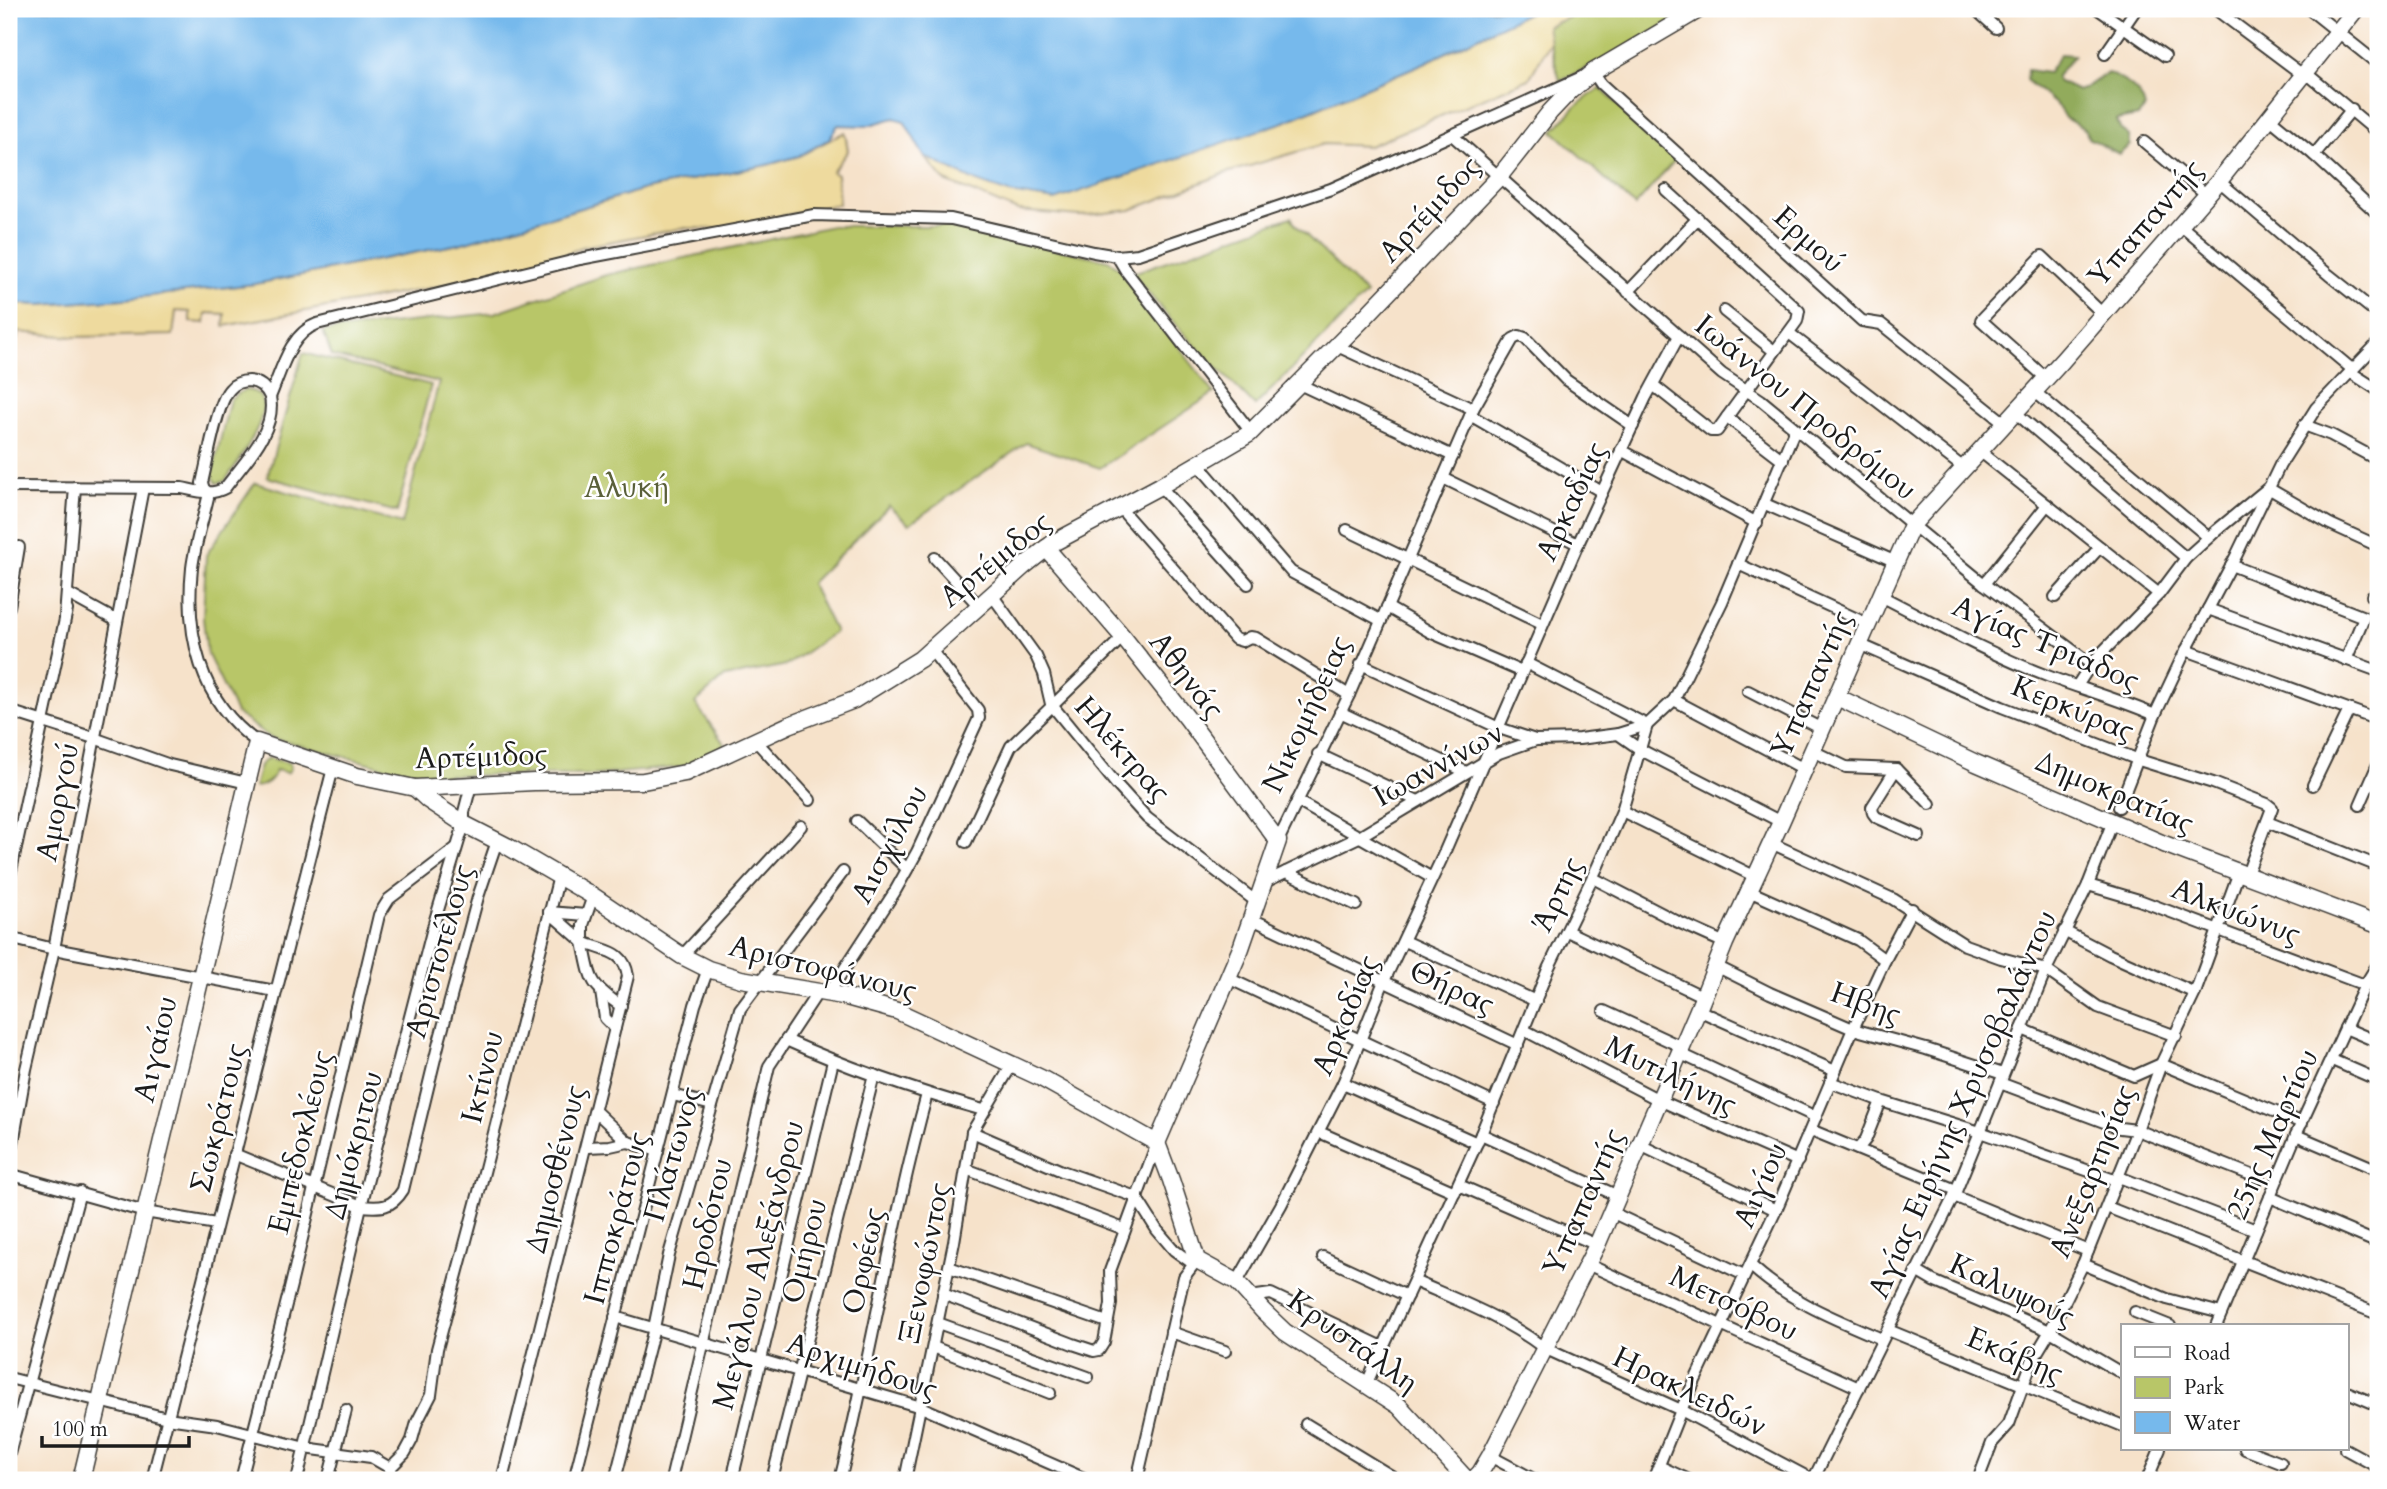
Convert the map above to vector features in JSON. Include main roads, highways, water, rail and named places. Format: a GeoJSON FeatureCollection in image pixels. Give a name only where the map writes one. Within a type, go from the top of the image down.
{"type":"FeatureCollection","features":[{"type":"Feature","properties":{"kind":"water"},"geometry":{"type":"Polygon","coordinates":[[[9,9],[1536,9],[1424,63],[1284,122],[1055,200],[1009,193],[977,182],[924,156],[904,121],[894,118],[866,126],[838,125],[829,139],[799,156],[645,189],[459,244],[255,284],[40,305],[9,303],[9,9]]]}},
{"type":"Feature","properties":{"kind":"park label","name":"Αλυκή"},"geometry":{"type":"Point","coordinates":[627,487]}}]}
